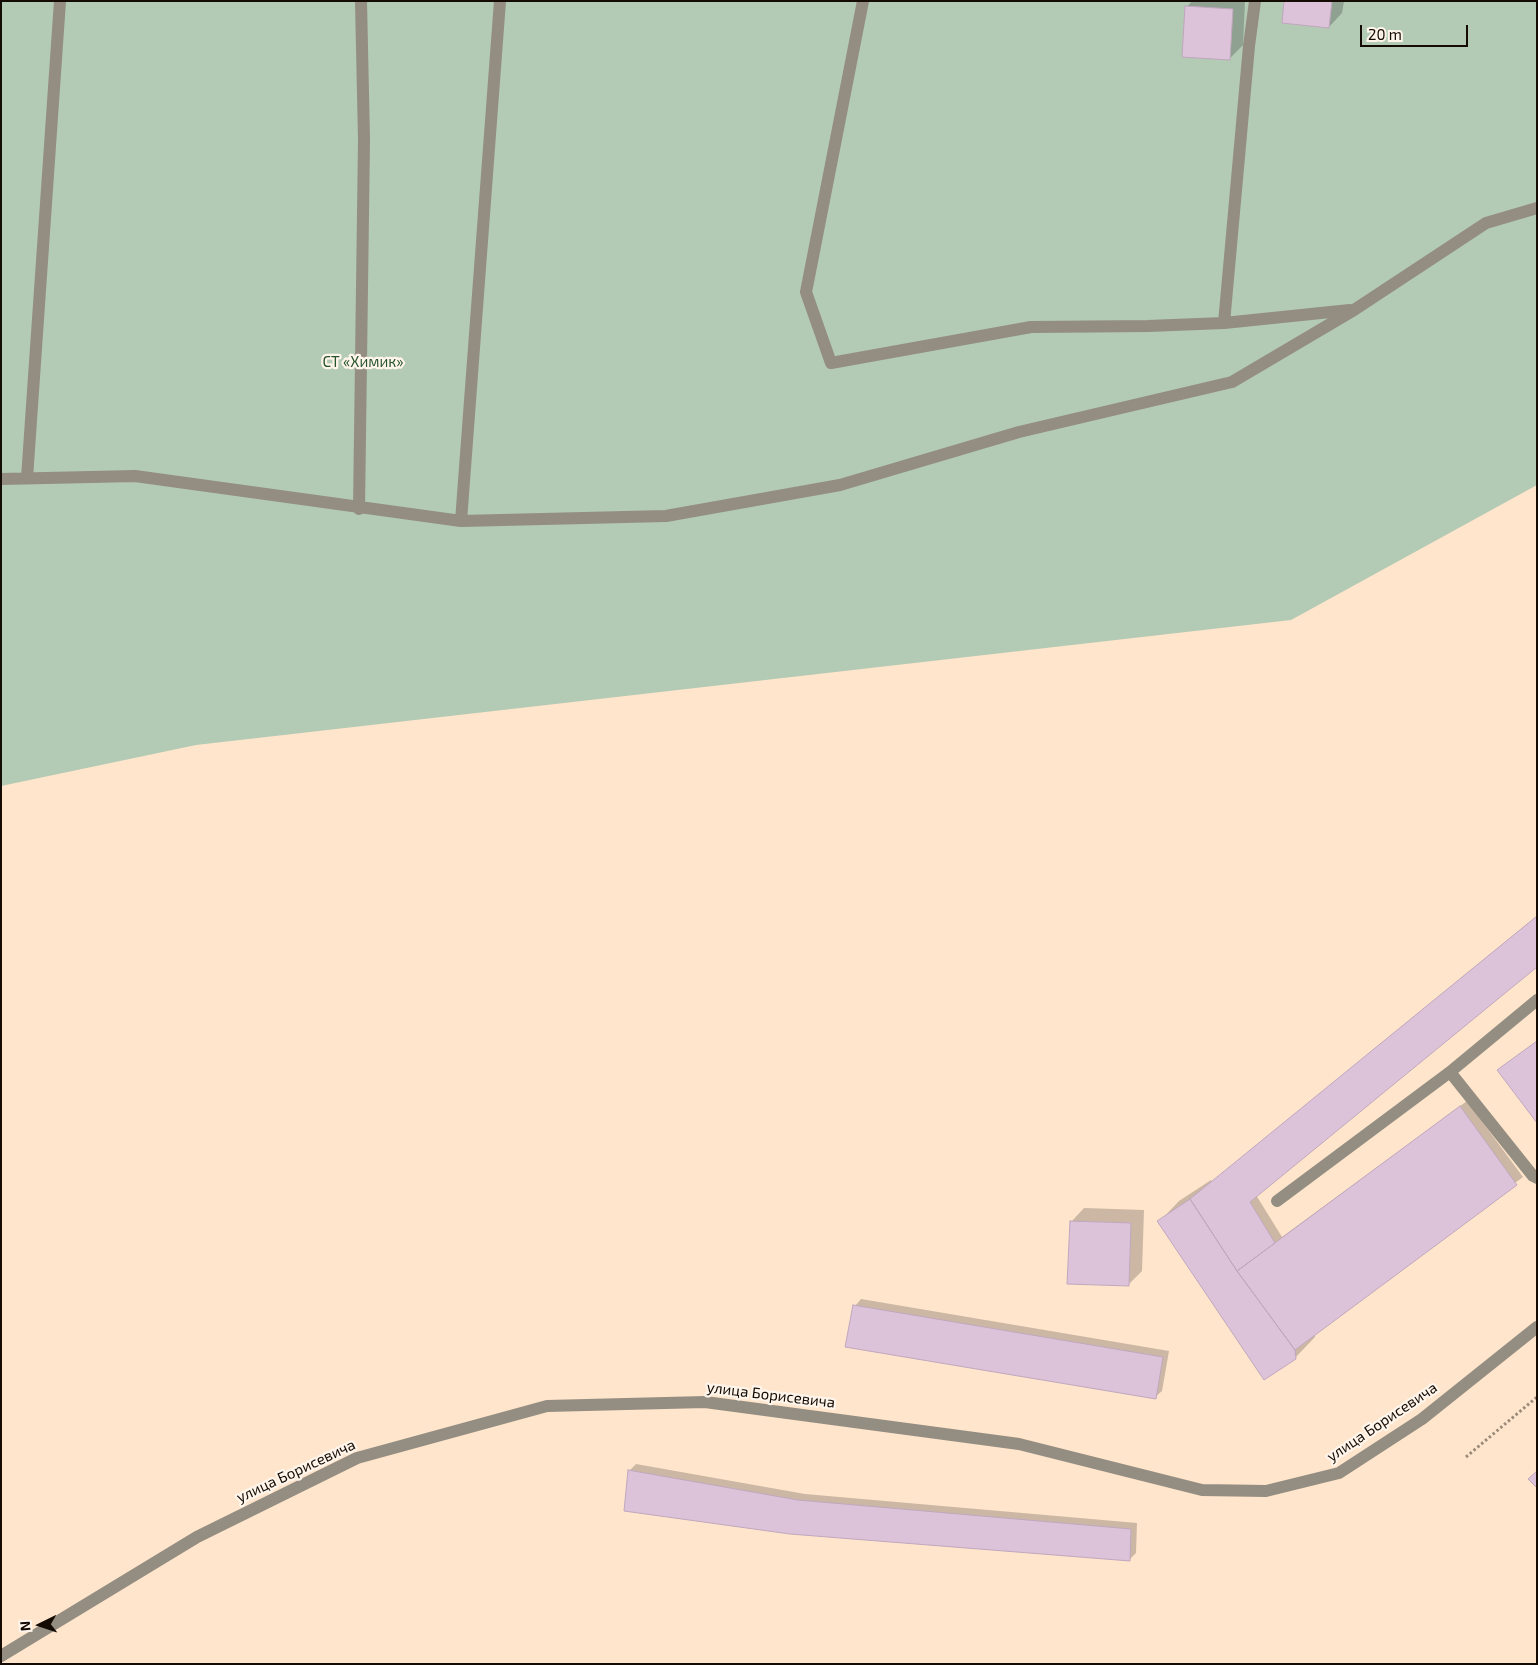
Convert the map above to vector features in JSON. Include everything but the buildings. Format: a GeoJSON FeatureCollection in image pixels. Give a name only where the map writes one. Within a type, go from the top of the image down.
{"type":"FeatureCollection","features":[{"type":"Feature","properties":{"kind":"street"},"geometry":{"type":"LineString","coordinates":[[27,478],[60,1]]}},
{"type":"Feature","properties":{"kind":"street"},"geometry":{"type":"LineString","coordinates":[[359,509],[364,140],[361,1]]}},
{"type":"Feature","properties":{"kind":"street"},"geometry":{"type":"LineString","coordinates":[[461,521],[500,1]]}},
{"type":"Feature","properties":{"kind":"street"},"geometry":{"type":"LineString","coordinates":[[863,1],[806,292],[831,363],[1030,326],[1148,326],[1224,323],[1354,310]]}},
{"type":"Feature","properties":{"kind":"street"},"geometry":{"type":"LineString","coordinates":[[1224,323],[1248,46],[1256,1]]}},
{"type":"Feature","properties":{"kind":"street"},"geometry":{"type":"LineString","coordinates":[[1,479],[135,476],[359,509],[461,521],[666,516],[840,485],[1019,432],[1232,382],[1354,310],[1486,223],[1537,208]]}},
{"type":"Feature","properties":{"kind":"street"},"geometry":{"type":"LineString","coordinates":[[1277,1201],[1450,1072],[1537,1000]]}},
{"type":"Feature","properties":{"kind":"street"},"geometry":{"type":"LineString","coordinates":[[1450,1072],[1533,1176],[1537,1178]]}},
{"type":"Feature","properties":{"kind":"street","name":"улица Борисевича"},"geometry":{"type":"LineString","coordinates":[[1,1656],[197,1536],[357,1458],[547,1406],[705,1402],[1019,1444],[1202,1490],[1266,1492],[1339,1473],[1422,1419],[1537,1327]]}},
{"type":"Feature","properties":{"kind":"path"},"geometry":{"type":"LineString","coordinates":[[1466,1457],[1537,1397]]}},
{"type":"Feature","properties":{"kind":"green space","name":"СТ «Химик»"},"geometry":{"type":"Polygon","coordinates":[[[1,1],[1537,1],[1537,485],[1291,620],[196,745],[1,786],[1,1]]]}}]}
